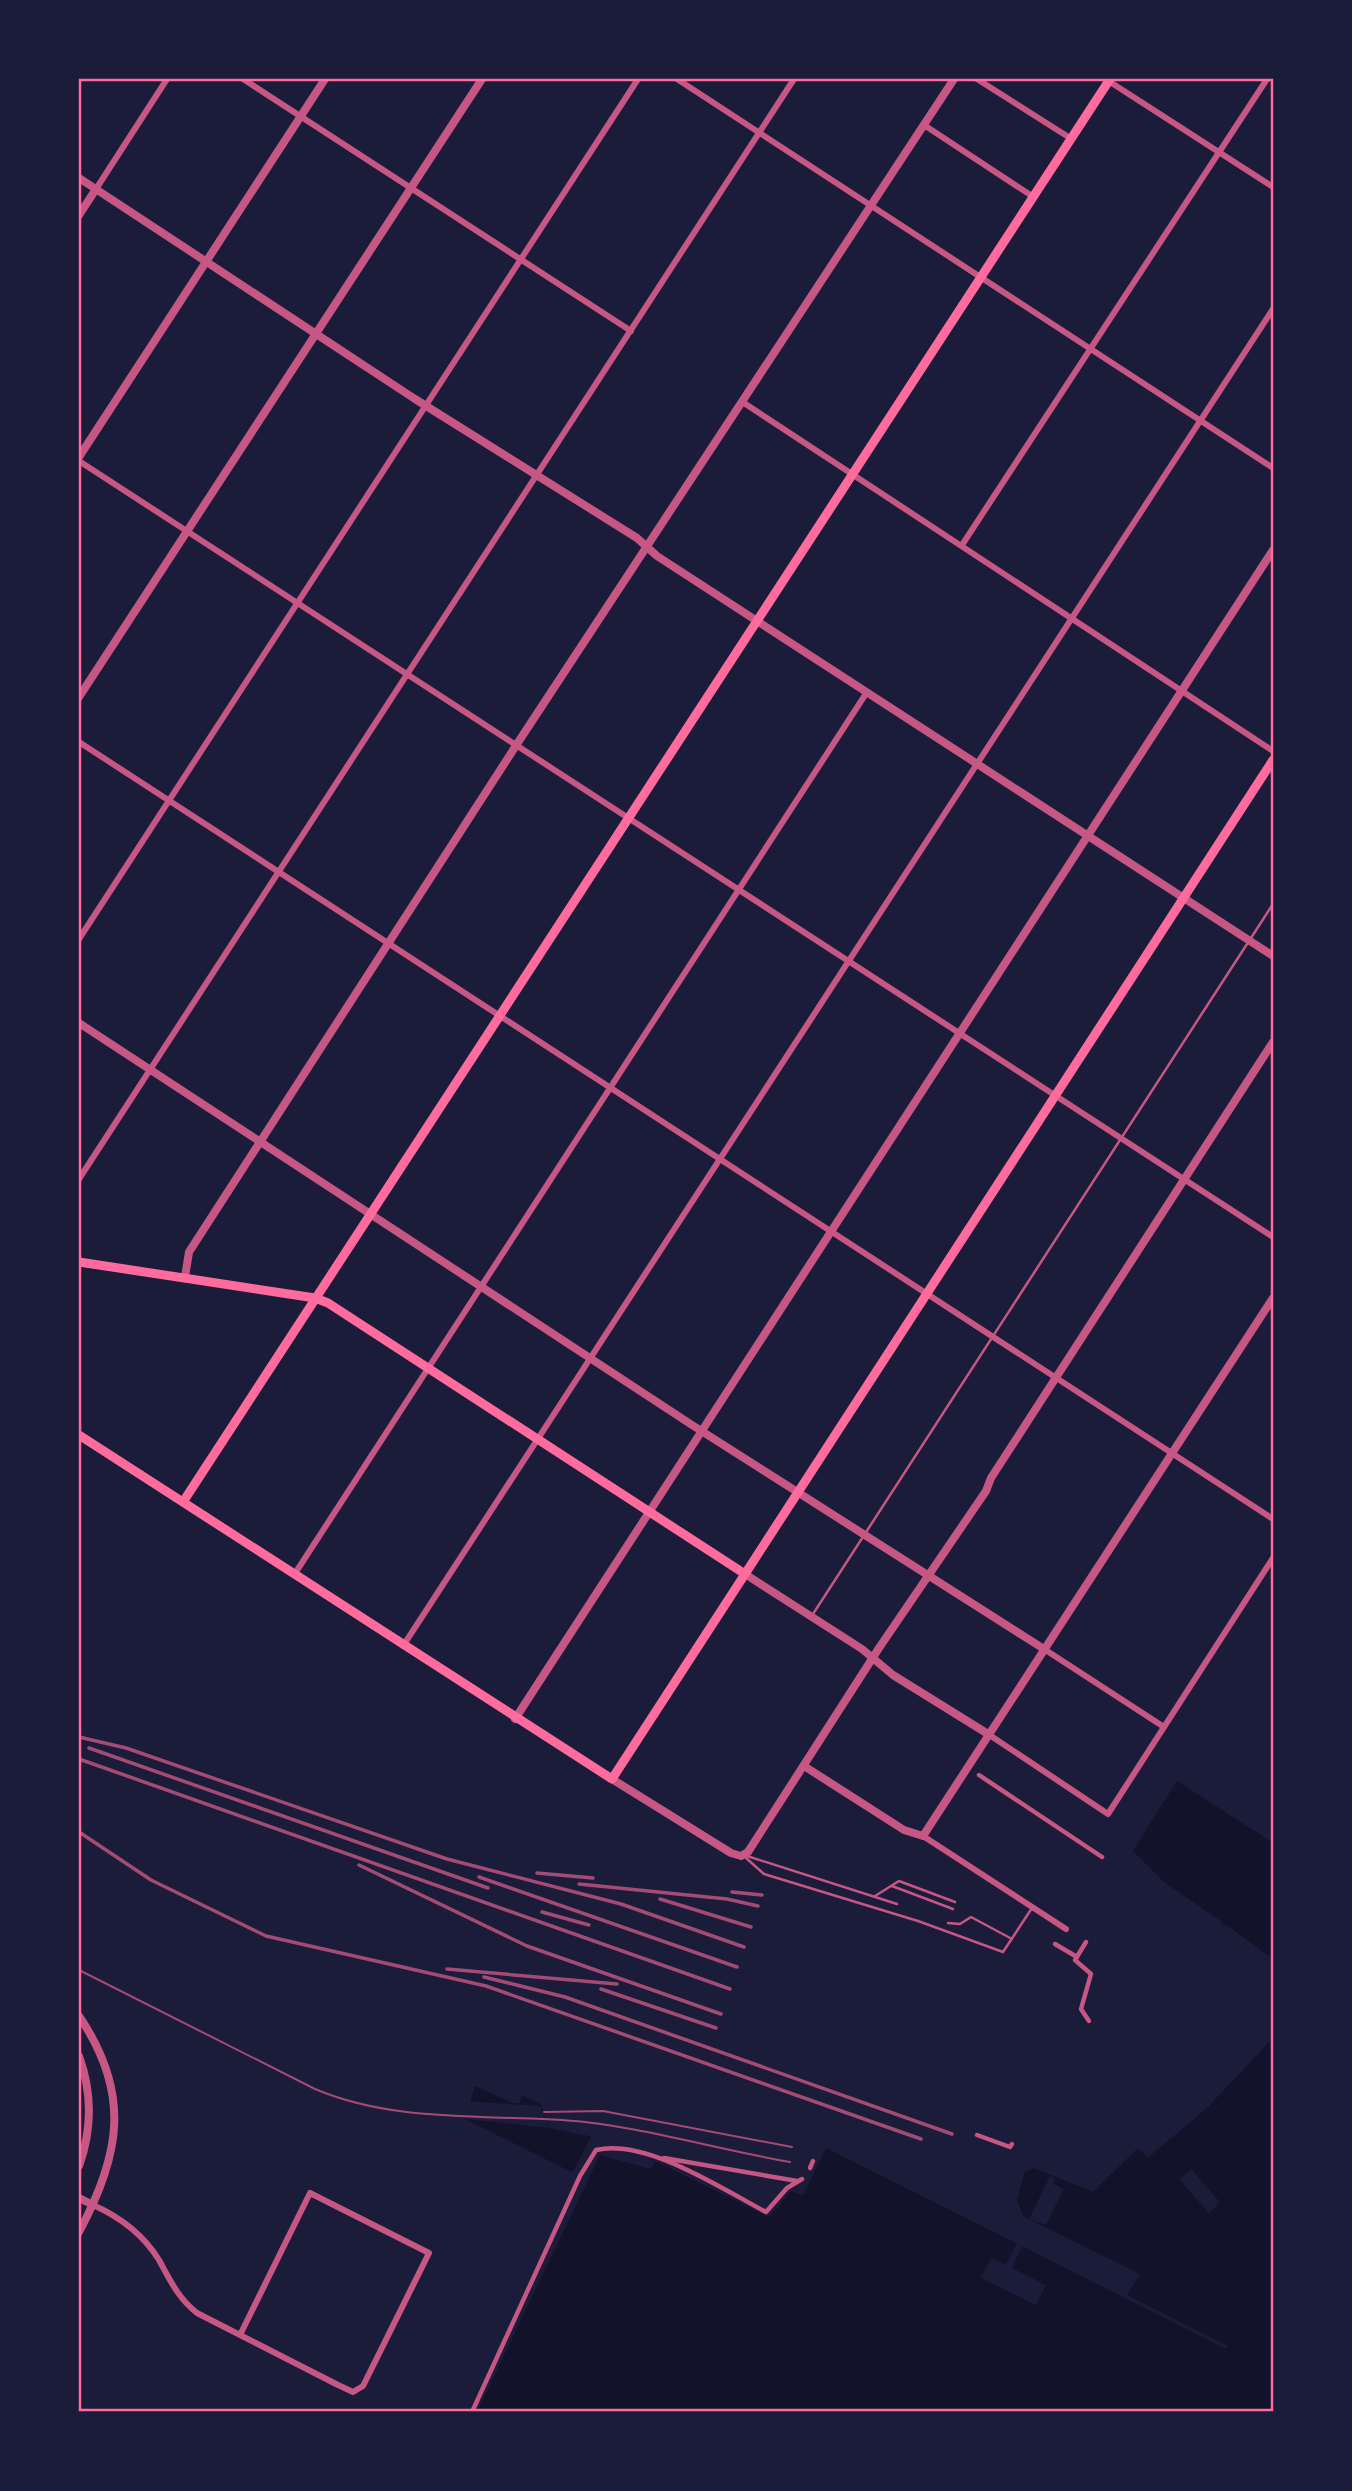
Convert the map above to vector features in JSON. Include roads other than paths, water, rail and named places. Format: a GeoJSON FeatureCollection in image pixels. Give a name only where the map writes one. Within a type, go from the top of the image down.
{"type":"FeatureCollection","features":[{"type":"Feature","properties":{"kind":"main road"},"geometry":{"type":"LineString","coordinates":[[183,1502],[1108,79]]}},
{"type":"Feature","properties":{"kind":"main road"},"geometry":{"type":"LineString","coordinates":[[79,1435],[612,1779],[1273,760]]}},
{"type":"Feature","properties":{"kind":"main road"},"geometry":{"type":"LineString","coordinates":[[79,1262],[315,1298],[328,1303],[745,1574]]}},
{"type":"Feature","properties":{"kind":"street"},"geometry":{"type":"LineString","coordinates":[[79,215],[167,79]]}},
{"type":"Feature","properties":{"kind":"street"},"geometry":{"type":"LineString","coordinates":[[243,79],[631,331]]}},
{"type":"Feature","properties":{"kind":"street"},"geometry":{"type":"LineString","coordinates":[[326,79],[79,459],[1273,1237]]}},
{"type":"Feature","properties":{"kind":"street"},"geometry":{"type":"LineString","coordinates":[[79,697],[482,79]]}},
{"type":"Feature","properties":{"kind":"street"},"geometry":{"type":"LineString","coordinates":[[79,939],[638,79]]}},
{"type":"Feature","properties":{"kind":"street"},"geometry":{"type":"LineString","coordinates":[[677,79],[1273,468]]}},
{"type":"Feature","properties":{"kind":"street"},"geometry":{"type":"LineString","coordinates":[[79,1179],[794,79]]}},
{"type":"Feature","properties":{"kind":"street"},"geometry":{"type":"LineString","coordinates":[[185,1277],[189,1252],[262,1143],[517,744],[744,403],[954,79]]}},
{"type":"Feature","properties":{"kind":"street"},"geometry":{"type":"LineString","coordinates":[[977,79],[1070,138]]}},
{"type":"Feature","properties":{"kind":"street"},"geometry":{"type":"LineString","coordinates":[[1108,79],[1273,187]]}},
{"type":"Feature","properties":{"kind":"street"},"geometry":{"type":"LineString","coordinates":[[962,545],[1267,79]]}},
{"type":"Feature","properties":{"kind":"street"},"geometry":{"type":"LineString","coordinates":[[923,125],[1032,196]]}},
{"type":"Feature","properties":{"kind":"street"},"geometry":{"type":"LineString","coordinates":[[79,178],[427,407],[527,470],[538,474],[1273,956]]}},
{"type":"Feature","properties":{"kind":"street"},"geometry":{"type":"LineString","coordinates":[[403,1646],[1273,309]]}},
{"type":"Feature","properties":{"kind":"street"},"geometry":{"type":"LineString","coordinates":[[744,403],[1273,751]]}},
{"type":"Feature","properties":{"kind":"street"},"geometry":{"type":"LineString","coordinates":[[515,1718],[1273,550]]}},
{"type":"Feature","properties":{"kind":"street"},"geometry":{"type":"LineString","coordinates":[[294,1575],[867,692]]}},
{"type":"Feature","properties":{"kind":"street"},"geometry":{"type":"LineString","coordinates":[[79,742],[1273,1519]]}},
{"type":"Feature","properties":{"kind":"street"},"geometry":{"type":"LineString","coordinates":[[79,1023],[797,1493],[1164,1727]]}},
{"type":"Feature","properties":{"kind":"street"},"geometry":{"type":"LineString","coordinates":[[612,1779],[677,1822],[731,1853],[743,1855],[986,1492],[992,1478],[1273,1042]]}},
{"type":"Feature","properties":{"kind":"street"},"geometry":{"type":"LineString","coordinates":[[923,1836],[1273,1298]]}},
{"type":"Feature","properties":{"kind":"street"},"geometry":{"type":"LineString","coordinates":[[745,1574],[873,1658],[881,1668],[988,1734],[1108,1814],[1273,1558]]}},
{"type":"Feature","properties":{"kind":"street"},"geometry":{"type":"LineString","coordinates":[[804,1766],[904,1830],[923,1836],[1066,1929]]}},
{"type":"Feature","properties":{"kind":"street"},"geometry":{"type":"LineString","coordinates":[[979,1775],[1102,1857]]}},
{"type":"Feature","properties":{"kind":"street"},"geometry":{"type":"LineString","coordinates":[[1086,1942],[1075,1960],[1091,1974],[1079,2008],[1089,2021]]}},
{"type":"Feature","properties":{"kind":"street"},"geometry":{"type":"LineString","coordinates":[[1055,1944],[1077,1957]]}},
{"type":"Feature","properties":{"kind":"street"},"geometry":{"type":"LineString","coordinates":[[79,2016],[101,2055],[113,2098],[112,2151],[105,2179],[79,2232]]}},
{"type":"Feature","properties":{"kind":"street"},"geometry":{"type":"LineString","coordinates":[[79,2056],[89,2106],[86,2140],[79,2166]]}},
{"type":"Feature","properties":{"kind":"street"},"geometry":{"type":"LineString","coordinates":[[977,2135],[1010,2147],[1012,2144]]}},
{"type":"Feature","properties":{"kind":"street"},"geometry":{"type":"LineString","coordinates":[[472,2412],[580,2176],[596,2150],[640,2154],[800,2180],[787,2188],[766,2212],[656,2157]]}},
{"type":"Feature","properties":{"kind":"street"},"geometry":{"type":"LineString","coordinates":[[810,2168],[813,2161]]}},
{"type":"Feature","properties":{"kind":"street"},"geometry":{"type":"LineString","coordinates":[[79,2198],[116,2216],[141,2237],[178,2295],[190,2307],[240,2335],[347,2390],[358,2391],[429,2253],[310,2193],[240,2335]]}},
{"type":"Feature","properties":{"kind":"lane"},"geometry":{"type":"LineString","coordinates":[[811,1616],[1273,904]]}},
{"type":"Feature","properties":{"kind":"lane"},"geometry":{"type":"LineString","coordinates":[[743,1855],[897,1904]]}},
{"type":"Feature","properties":{"kind":"lane"},"geometry":{"type":"LineString","coordinates":[[743,1855],[764,1874],[894,1913],[1003,1952],[1032,1907]]}},
{"type":"Feature","properties":{"kind":"lane"},"geometry":{"type":"LineString","coordinates":[[875,1896],[899,1881],[955,1902]]}},
{"type":"Feature","properties":{"kind":"lane"},"geometry":{"type":"LineString","coordinates":[[892,1886],[953,1909]]}},
{"type":"Feature","properties":{"kind":"lane"},"geometry":{"type":"LineString","coordinates":[[948,1923],[960,1924],[971,1917],[1012,1939]]}},
{"type":"Feature","properties":{"kind":"tram line"},"geometry":{"type":"LineString","coordinates":[[79,1970],[315,2089],[347,2100],[414,2113],[585,2122],[790,2162]]}},
{"type":"Feature","properties":{"kind":"tram line"},"geometry":{"type":"LineString","coordinates":[[544,2112],[603,2111],[792,2147]]}},
{"type":"Feature","properties":{"kind":"railway"},"geometry":{"type":"LineString","coordinates":[[79,1737],[126,1748],[447,1859],[621,1904],[744,1947]]}},
{"type":"Feature","properties":{"kind":"railway"},"geometry":{"type":"LineString","coordinates":[[89,1748],[488,1888]]}},
{"type":"Feature","properties":{"kind":"railway"},"geometry":{"type":"LineString","coordinates":[[79,1759],[730,1989]]}},
{"type":"Feature","properties":{"kind":"railway"},"geometry":{"type":"LineString","coordinates":[[79,1832],[151,1880],[266,1936],[486,1986],[921,2139]]}},
{"type":"Feature","properties":{"kind":"railway"},"geometry":{"type":"LineString","coordinates":[[359,1865],[527,1946],[721,2014]]}},
{"type":"Feature","properties":{"kind":"railway"},"geometry":{"type":"LineString","coordinates":[[537,1873],[593,1878]]}},
{"type":"Feature","properties":{"kind":"railway"},"geometry":{"type":"LineString","coordinates":[[479,1877],[737,1967]]}},
{"type":"Feature","properties":{"kind":"railway"},"geometry":{"type":"LineString","coordinates":[[579,1884],[727,1899],[758,1906]]}},
{"type":"Feature","properties":{"kind":"railway"},"geometry":{"type":"LineString","coordinates":[[732,1892],[762,1895]]}},
{"type":"Feature","properties":{"kind":"railway"},"geometry":{"type":"LineString","coordinates":[[660,1899],[751,1927]]}},
{"type":"Feature","properties":{"kind":"railway"},"geometry":{"type":"LineString","coordinates":[[542,1912],[589,1925]]}},
{"type":"Feature","properties":{"kind":"railway"},"geometry":{"type":"LineString","coordinates":[[447,1969],[617,1984]]}},
{"type":"Feature","properties":{"kind":"railway"},"geometry":{"type":"LineString","coordinates":[[484,1977],[565,1997],[952,2134]]}},
{"type":"Feature","properties":{"kind":"railway"},"geometry":{"type":"LineString","coordinates":[[601,1989],[716,2028]]}}]}
